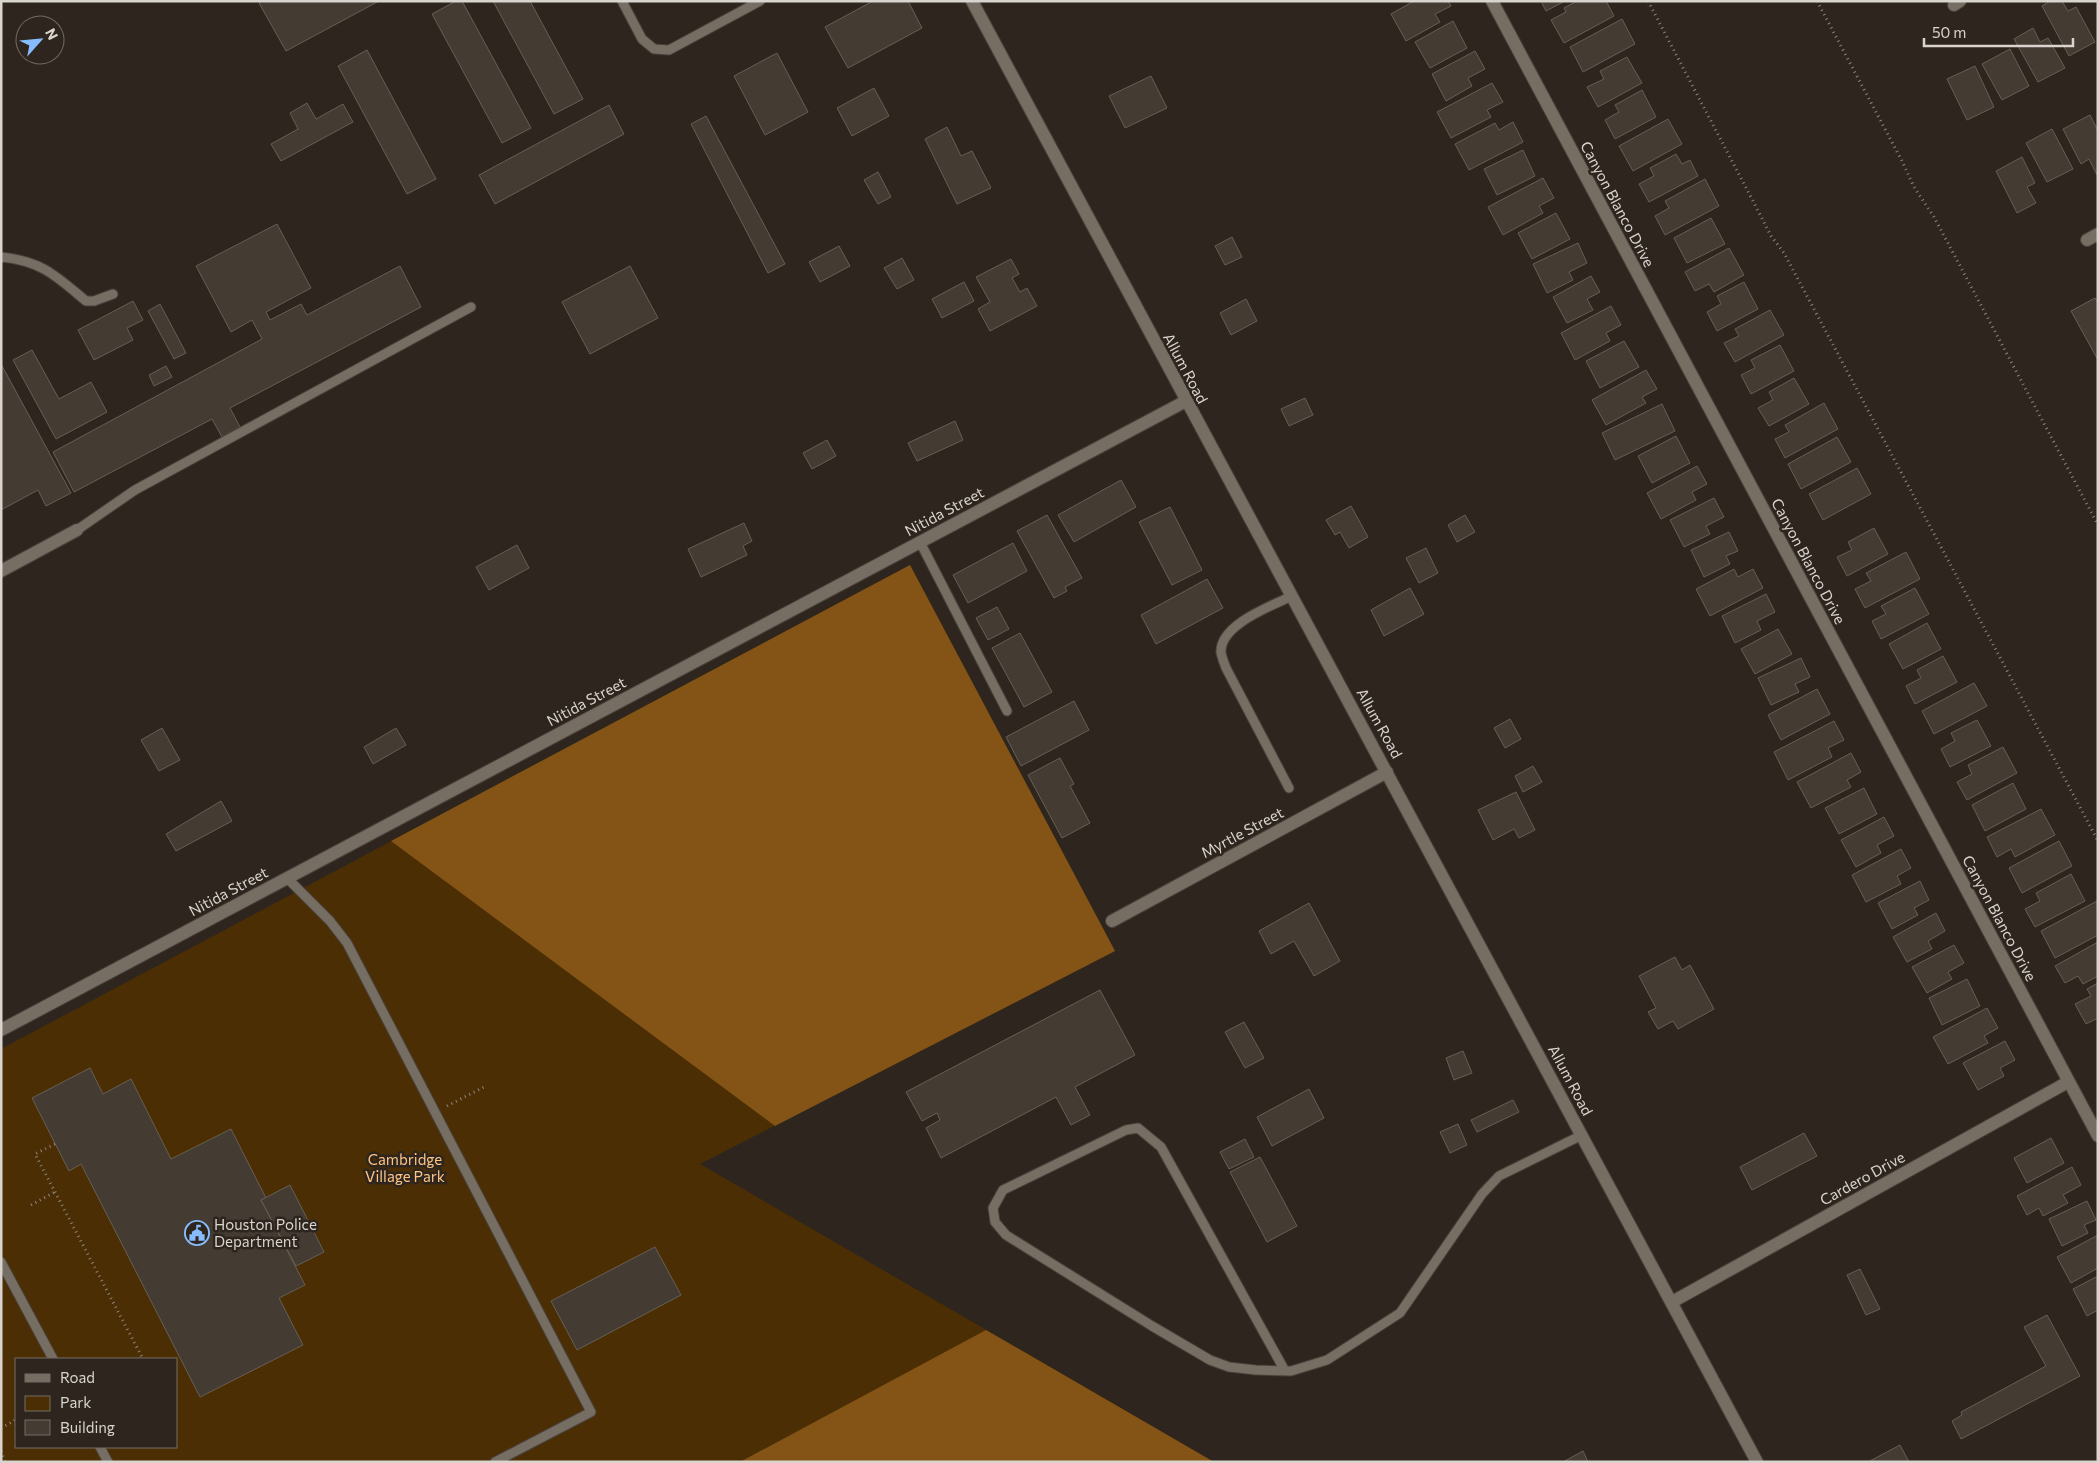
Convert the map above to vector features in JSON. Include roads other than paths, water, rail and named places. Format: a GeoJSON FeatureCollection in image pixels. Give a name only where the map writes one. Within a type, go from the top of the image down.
{"type":"FeatureCollection","features":[{"type":"Feature","properties":{"kind":"street","name":"Allum Road"},"geometry":{"type":"LineString","coordinates":[[972,1],[1758,1462]]}},
{"type":"Feature","properties":{"kind":"street","name":"Canyon Blanco Drive"},"geometry":{"type":"LineString","coordinates":[[1492,1],[2098,1136]]}},
{"type":"Feature","properties":{"kind":"street","name":"Nitida Street"},"geometry":{"type":"LineString","coordinates":[[1,1030],[1186,401]]}},
{"type":"Feature","properties":{"kind":"street"},"geometry":{"type":"LineString","coordinates":[[1,571],[77,530]]}},
{"type":"Feature","properties":{"kind":"street","name":"Myrtle Street"},"geometry":{"type":"LineString","coordinates":[[1112,921],[1387,772]]}},
{"type":"Feature","properties":{"kind":"street","name":"Cardero Drive"},"geometry":{"type":"LineString","coordinates":[[1672,1302],[2068,1082]]}},
{"type":"Feature","properties":{"kind":"lane"},"geometry":{"type":"LineString","coordinates":[[622,1],[642,39],[654,49],[669,50],[760,1]]}},
{"type":"Feature","properties":{"kind":"lane"},"geometry":{"type":"LineString","coordinates":[[1,257],[27,261],[45,268],[86,300],[94,301],[112,294]]}},
{"type":"Feature","properties":{"kind":"lane"},"geometry":{"type":"LineString","coordinates":[[77,530],[135,490],[471,307]]}},
{"type":"Feature","properties":{"kind":"lane"},"geometry":{"type":"LineString","coordinates":[[920,542],[1007,711]]}},
{"type":"Feature","properties":{"kind":"lane"},"geometry":{"type":"LineString","coordinates":[[1289,788],[1226,668],[1221,652],[1224,640],[1240,622],[1292,596]]}},
{"type":"Feature","properties":{"kind":"lane"},"geometry":{"type":"LineString","coordinates":[[287,878],[330,921],[347,943],[591,1412],[495,1462]]}},
{"type":"Feature","properties":{"kind":"lane"},"geometry":{"type":"LineString","coordinates":[[1285,1371],[1161,1147],[1138,1128],[1126,1130],[1003,1190],[992,1208],[995,1222],[1006,1235],[1210,1360],[1230,1367],[1285,1371],[1292,1371],[1327,1360],[1400,1313],[1482,1194],[1499,1176],[1582,1135]]}},
{"type":"Feature","properties":{"kind":"lane"},"geometry":{"type":"LineString","coordinates":[[1,1262],[52,1358]]}},
{"type":"Feature","properties":{"kind":"lane"},"geometry":{"type":"LineString","coordinates":[[101,1448],[108,1462]]}},
{"type":"Feature","properties":{"kind":"place","name":"Houston Police Department"},"geometry":{"type":"Point","coordinates":[197,1233]}},
{"type":"Feature","properties":{"kind":"park label","name":"Cambridge Village Park"},"geometry":{"type":"Point","coordinates":[405,1168]}}]}
